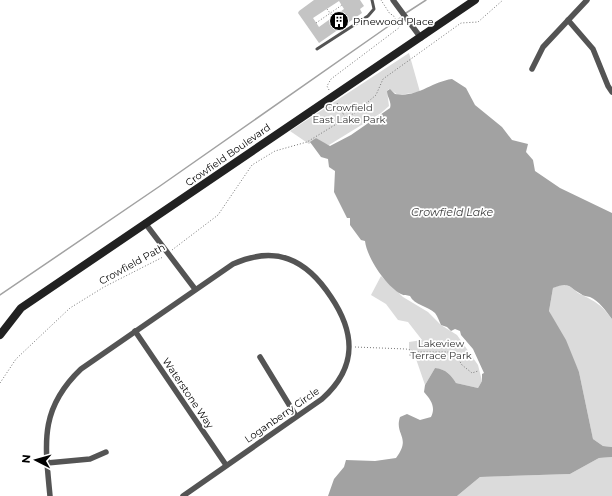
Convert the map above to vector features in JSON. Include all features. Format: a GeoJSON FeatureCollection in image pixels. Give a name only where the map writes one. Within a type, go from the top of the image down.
{"type":"FeatureCollection","features":[{"type":"Feature","properties":{"kind":"main road","name":"Crowfield Boulevard"},"geometry":{"type":"LineString","coordinates":[[0,334],[21,308],[475,0]]}},
{"type":"Feature","properties":{"kind":"street"},"geometry":{"type":"LineString","coordinates":[[393,0],[421,38]]}},
{"type":"Feature","properties":{"kind":"street"},"geometry":{"type":"LineString","coordinates":[[532,69],[543,47],[587,0]]}},
{"type":"Feature","properties":{"kind":"street"},"geometry":{"type":"LineString","coordinates":[[568,20],[593,49],[608,86],[612,92]]}},
{"type":"Feature","properties":{"kind":"street"},"geometry":{"type":"LineString","coordinates":[[145,223],[195,289]]}},
{"type":"Feature","properties":{"kind":"street","name":"Loganberry Circle"},"geometry":{"type":"LineString","coordinates":[[50,496],[46,438],[49,419],[57,397],[71,378],[81,369],[233,264],[245,259],[268,255],[290,260],[306,268],[322,283],[342,313],[346,324],[350,346],[343,373],[332,391],[183,496]]}},
{"type":"Feature","properties":{"kind":"street","name":"Waterstone Way"},"geometry":{"type":"LineString","coordinates":[[135,331],[226,465]]}},
{"type":"Feature","properties":{"kind":"street"},"geometry":{"type":"LineString","coordinates":[[260,357],[296,416]]}},
{"type":"Feature","properties":{"kind":"street"},"geometry":{"type":"LineString","coordinates":[[47,463],[90,459],[106,452]]}},
{"type":"Feature","properties":{"kind":"lane"},"geometry":{"type":"LineString","coordinates":[[317,49],[368,16],[374,9],[372,0]]}},
{"type":"Feature","properties":{"kind":"path"},"geometry":{"type":"LineString","coordinates":[[346,118],[327,86],[331,79],[400,28],[393,14],[390,14],[380,0]]}},
{"type":"Feature","properties":{"kind":"path","name":"Crowfield Path"},"geometry":{"type":"LineString","coordinates":[[0,383],[16,359],[70,308],[104,287],[168,253],[218,215],[252,165],[275,151],[307,142],[346,118],[371,101],[383,79],[432,46],[462,23],[478,22],[503,0]]}},
{"type":"Feature","properties":{"kind":"path"},"geometry":{"type":"LineString","coordinates":[[316,22],[342,5]]}},
{"type":"Feature","properties":{"kind":"path"},"geometry":{"type":"LineString","coordinates":[[327,9],[333,17]]}},
{"type":"Feature","properties":{"kind":"path"},"geometry":{"type":"LineString","coordinates":[[350,346],[406,349],[419,352],[454,352],[462,365],[472,373],[478,371]]}},
{"type":"Feature","properties":{"kind":"green space","name":"Crowfield East Lake Park"},"geometry":{"type":"Polygon","coordinates":[[[409,53],[420,92],[398,95],[389,89],[387,91],[389,106],[381,113],[329,145],[324,144],[316,138],[309,144],[290,131],[409,53]]]}},
{"type":"Feature","properties":{"kind":"green space","name":"Lakeview Terrace Park"},"geometry":{"type":"Polygon","coordinates":[[[381,276],[403,297],[428,312],[441,325],[457,335],[478,365],[482,381],[478,388],[456,383],[448,373],[435,368],[425,385],[415,356],[409,356],[409,342],[422,340],[408,322],[398,320],[386,304],[371,295],[381,276]]]}},
{"type":"Feature","properties":{"kind":"green space"},"geometry":{"type":"Polygon","coordinates":[[[562,284],[569,286],[579,294],[595,302],[612,319],[612,447],[603,446],[593,439],[579,372],[549,311],[553,288],[562,284]]]}},
{"type":"Feature","properties":{"kind":"green space"},"geometry":{"type":"Polygon","coordinates":[[[612,457],[612,496],[457,496],[480,477],[570,474],[599,458],[612,457]]]}},
{"type":"Feature","properties":{"kind":"water","name":"Crowfield Lake"},"geometry":{"type":"Polygon","coordinates":[[[452,79],[466,88],[475,105],[502,127],[512,140],[528,144],[526,152],[533,160],[535,171],[560,188],[612,213],[612,319],[596,301],[590,297],[582,295],[566,285],[553,288],[549,311],[566,340],[579,372],[593,439],[603,446],[612,447],[612,457],[599,458],[570,474],[480,477],[457,496],[328,496],[334,479],[344,467],[346,460],[375,461],[396,458],[403,445],[399,428],[400,417],[407,414],[420,420],[431,417],[433,407],[429,398],[424,392],[425,385],[435,368],[448,373],[456,383],[478,388],[482,381],[482,374],[484,373],[473,349],[461,335],[460,331],[455,329],[451,331],[447,327],[441,325],[435,313],[412,299],[410,296],[402,295],[395,290],[378,271],[369,255],[365,241],[361,240],[350,225],[350,218],[347,218],[334,192],[335,171],[329,167],[328,159],[321,157],[310,142],[316,138],[330,146],[351,135],[390,108],[387,91],[390,89],[395,94],[410,94],[437,83],[452,79]]]}},
{"type":"Feature","properties":{"kind":"building","name":"Pinewood Place"},"geometry":{"type":"Polygon","coordinates":[[[314,0],[360,0],[364,6],[360,9],[362,13],[319,43],[298,13],[314,0]],[[339,1],[313,18],[319,27],[344,9],[339,1]]]}},
{"type":"Feature","properties":{"kind":"waterway"},"geometry":{"type":"LineString","coordinates":[[406,13],[426,0]]}},
{"type":"Feature","properties":{"kind":"waterway"},"geometry":{"type":"LineString","coordinates":[[0,295],[160,186],[403,16]]}},
{"type":"Feature","properties":{"kind":"place","name":"Pinewood Place"},"geometry":{"type":"Point","coordinates":[339,21]}}]}
